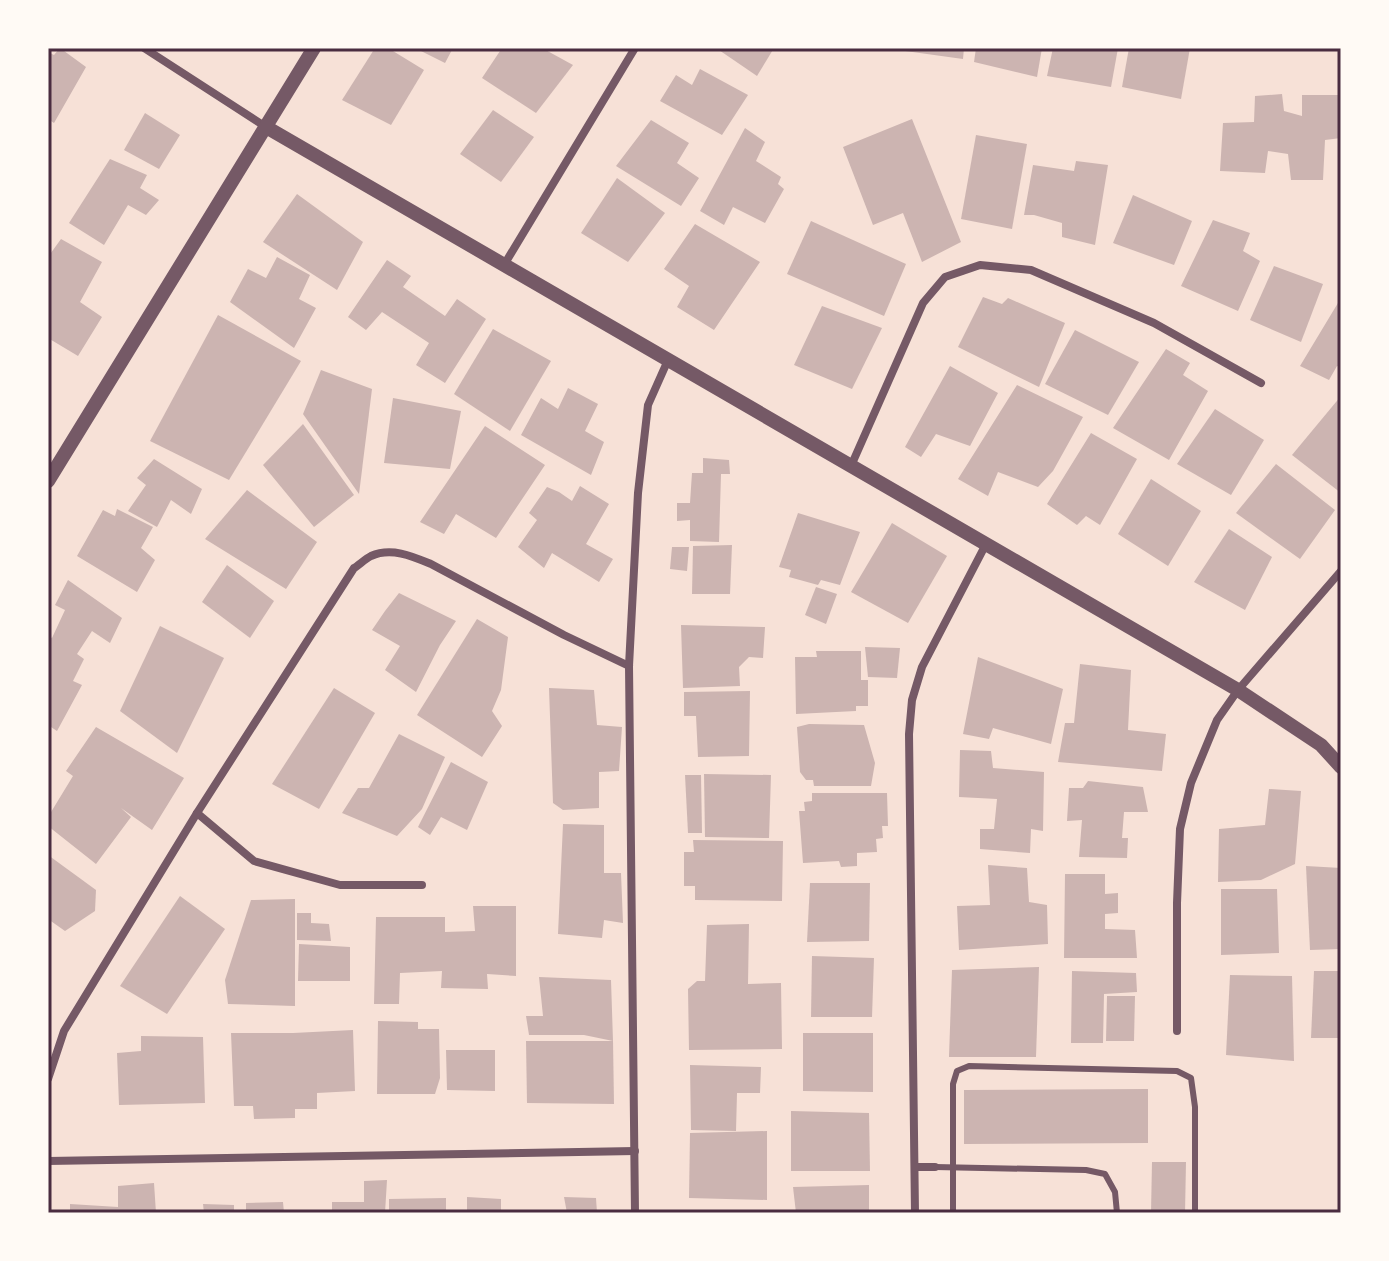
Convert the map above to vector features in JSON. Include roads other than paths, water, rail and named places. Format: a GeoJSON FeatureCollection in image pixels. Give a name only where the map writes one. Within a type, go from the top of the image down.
{"type":"FeatureCollection","features":[{"type":"Feature","properties":{"kind":"street"},"geometry":{"type":"LineString","coordinates":[[144,48],[266,127],[1238,690],[1321,745],[1341,767]]}},
{"type":"Feature","properties":{"kind":"street"},"geometry":{"type":"LineString","coordinates":[[48,481],[314,48]]}},
{"type":"Feature","properties":{"kind":"street"},"geometry":{"type":"LineString","coordinates":[[504,265],[635,48]]}},
{"type":"Feature","properties":{"kind":"street"},"geometry":{"type":"LineString","coordinates":[[851,466],[923,303],[945,277],[980,265],[1031,270],[1154,323],[1261,383]]}},
{"type":"Feature","properties":{"kind":"street"},"geometry":{"type":"LineString","coordinates":[[635,1213],[629,666],[638,493],[648,405],[668,360]]}},
{"type":"Feature","properties":{"kind":"street"},"geometry":{"type":"LineString","coordinates":[[915,1213],[909,734],[912,700],[922,667],[986,544]]}},
{"type":"Feature","properties":{"kind":"street"},"geometry":{"type":"LineString","coordinates":[[48,1079],[64,1031],[197,813],[354,568],[371,556],[392,551],[411,555],[629,666]]}},
{"type":"Feature","properties":{"kind":"street"},"geometry":{"type":"LineString","coordinates":[[1177,1031],[1180,829],[1191,783],[1217,720],[1238,690],[1341,571]]}},
{"type":"Feature","properties":{"kind":"street"},"geometry":{"type":"LineString","coordinates":[[197,813],[254,861],[340,885],[422,885]]}},
{"type":"Feature","properties":{"kind":"street"},"geometry":{"type":"LineString","coordinates":[[48,1161],[635,1151]]}},
{"type":"Feature","properties":{"kind":"street"},"geometry":{"type":"LineString","coordinates":[[916,1167],[935,1167]]}},
{"type":"Feature","properties":{"kind":"lane"},"geometry":{"type":"LineString","coordinates":[[953,1213],[953,1084],[957,1071],[969,1066],[1177,1071],[1191,1078],[1194,1090],[1195,1213]]}},
{"type":"Feature","properties":{"kind":"lane"},"geometry":{"type":"LineString","coordinates":[[935,1167],[1086,1170],[1105,1174],[1115,1192],[1117,1213]]}}]}
